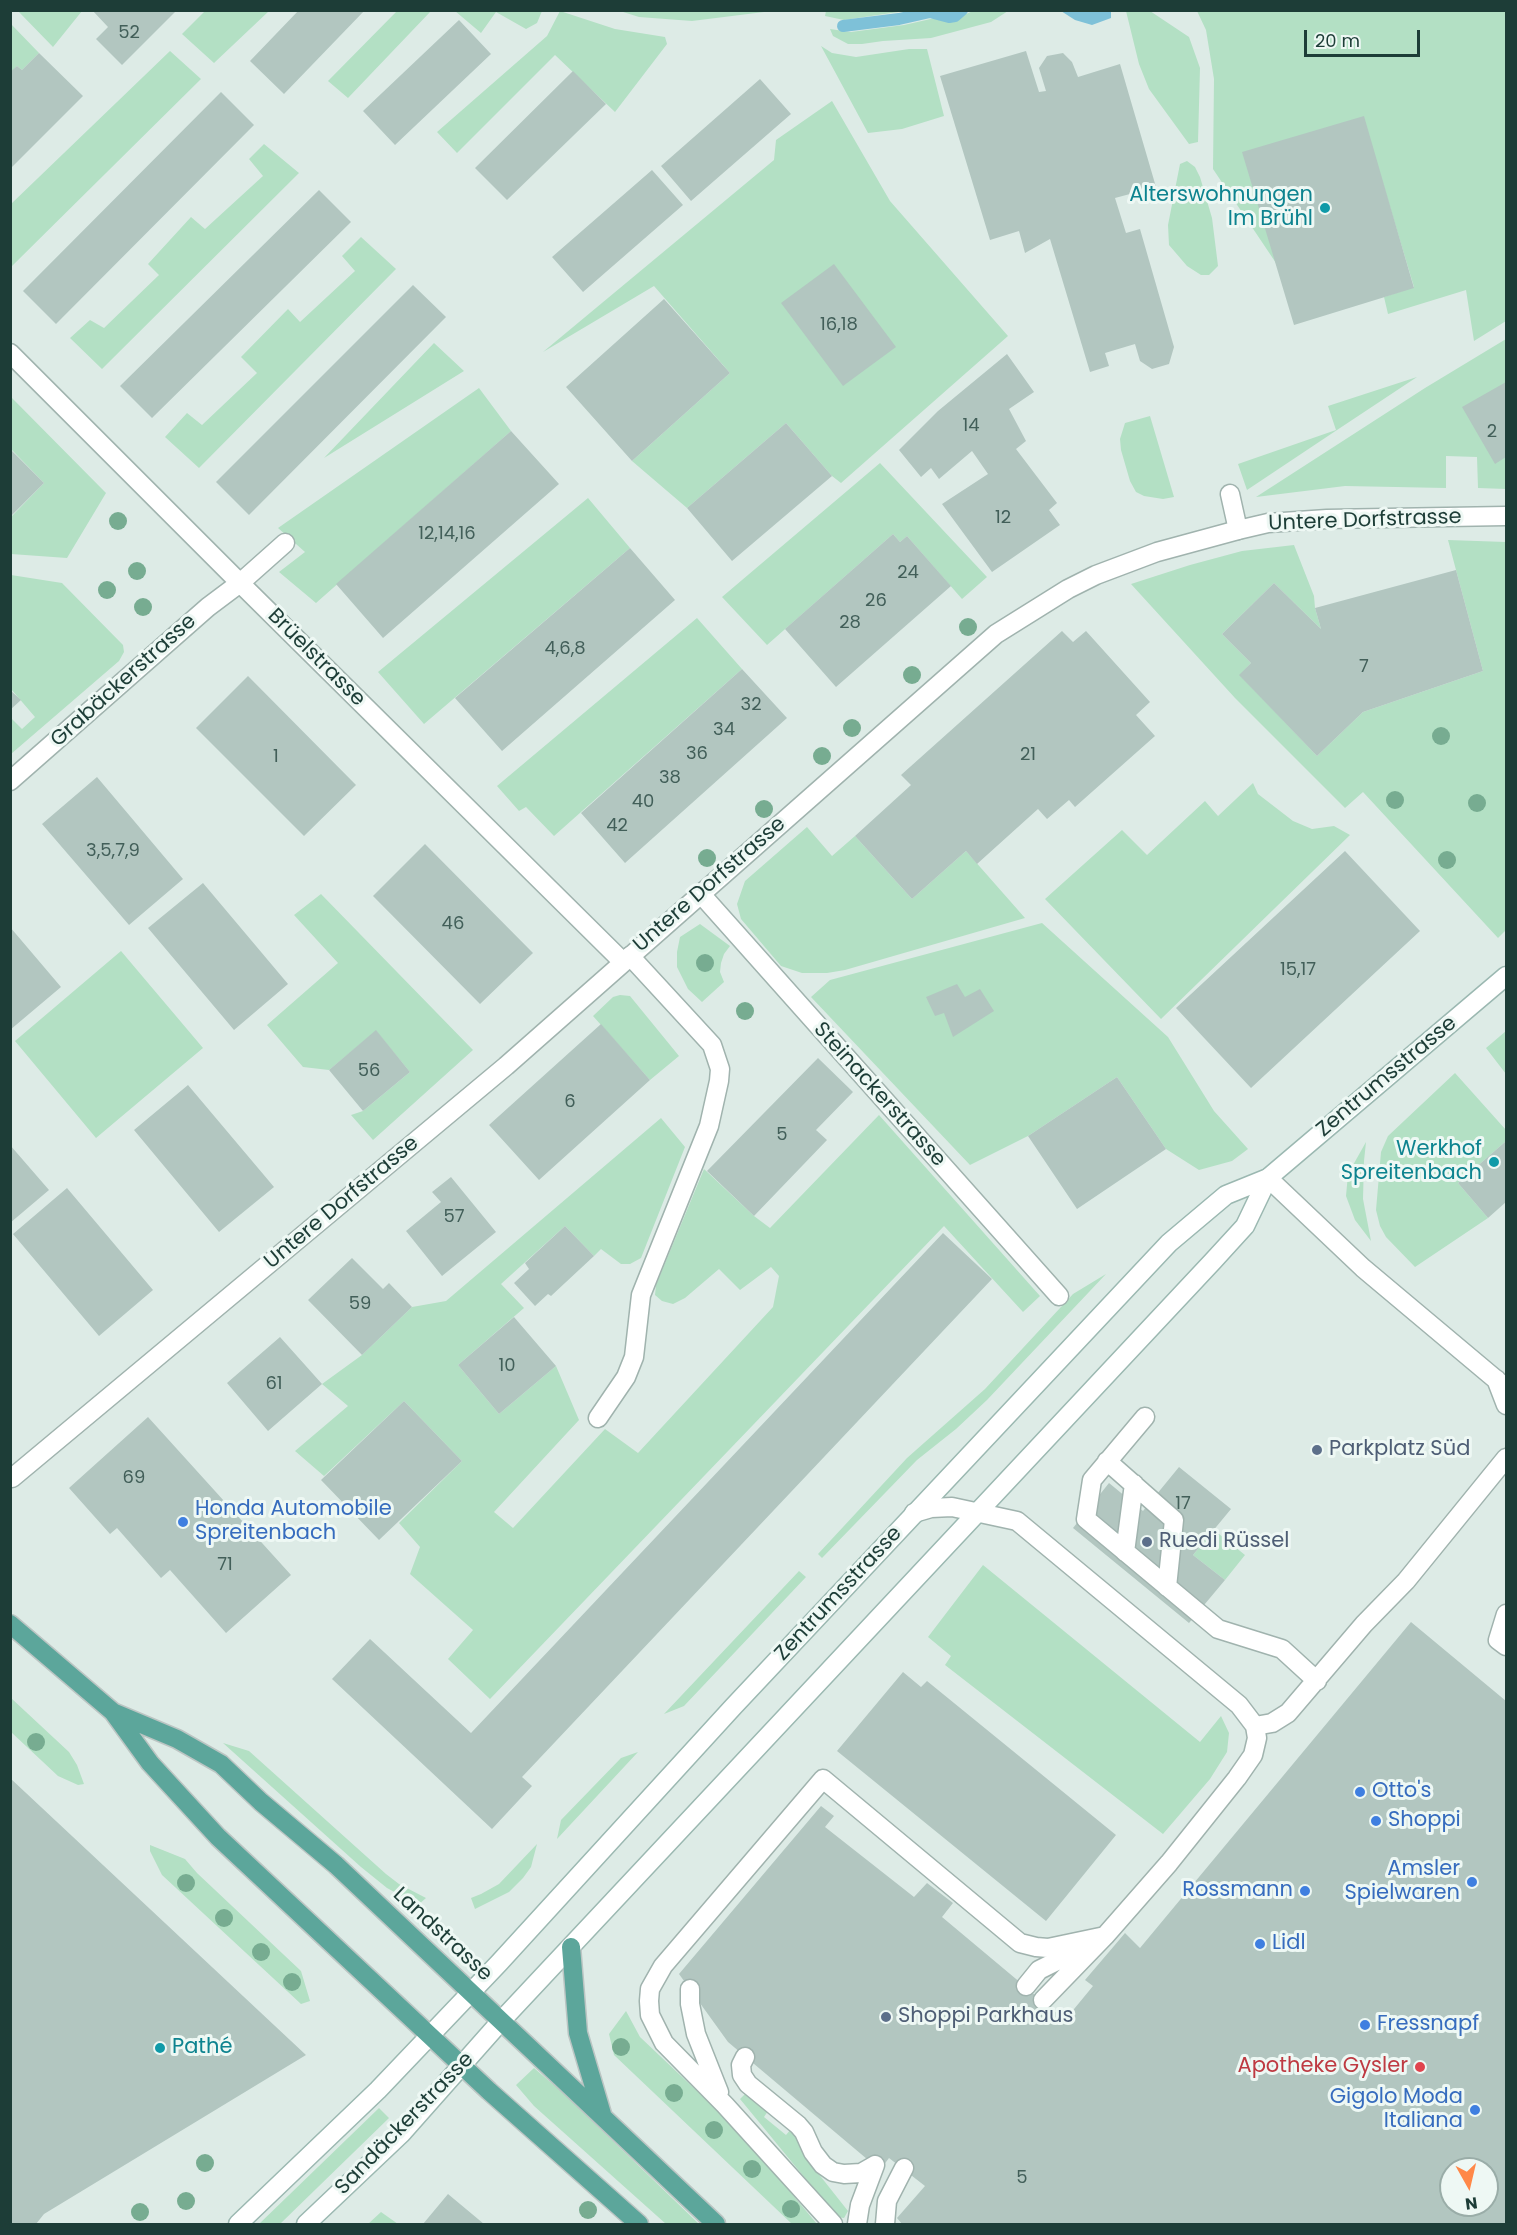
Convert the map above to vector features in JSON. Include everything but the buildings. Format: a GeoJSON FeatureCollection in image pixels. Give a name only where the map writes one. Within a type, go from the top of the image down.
{"type":"FeatureCollection","features":[{"type":"Feature","properties":{"kind":"main road","name":"Landstrasse"},"geometry":{"type":"LineString","coordinates":[[10,1624],[113,1712],[150,1763],[218,1837],[462,2065],[639,2224]]}},
{"type":"Feature","properties":{"kind":"main road","name":"Landstrasse"},"geometry":{"type":"LineString","coordinates":[[113,1712],[177,1739],[221,1764],[261,1802],[336,1865],[716,2224]]}},
{"type":"Feature","properties":{"kind":"main road"},"geometry":{"type":"LineString","coordinates":[[571,1947],[578,2032],[603,2116]]}},
{"type":"Feature","properties":{"kind":"street","name":"Brüelstrasse"},"geometry":{"type":"LineString","coordinates":[[10,353],[240,583],[627,959]]}},
{"type":"Feature","properties":{"kind":"street"},"geometry":{"type":"LineString","coordinates":[[1230,495],[1238,530]]}},
{"type":"Feature","properties":{"kind":"street","name":"Untere Dorfstrasse"},"geometry":{"type":"LineString","coordinates":[[12,1478],[506,1066],[996,634],[1096,574],[1157,552],[1268,523],[1327,519],[1506,516]]}},
{"type":"Feature","properties":{"kind":"street","name":"Grabäckerstrasse"},"geometry":{"type":"LineString","coordinates":[[10,781],[208,607],[240,583],[285,543]]}},
{"type":"Feature","properties":{"kind":"street","name":"Steinackerstrasse"},"geometry":{"type":"LineString","coordinates":[[700,893],[1059,1296]]}},
{"type":"Feature","properties":{"kind":"street"},"geometry":{"type":"LineString","coordinates":[[598,1418],[626,1377],[634,1357],[640,1295],[709,1126],[720,1069],[712,1045],[627,959]]}},
{"type":"Feature","properties":{"kind":"street","name":"Zentrumsstrasse"},"geometry":{"type":"LineString","coordinates":[[430,2034],[914,1513],[1169,1243],[1226,1196],[1268,1178],[1506,976]]}},
{"type":"Feature","properties":{"kind":"street"},"geometry":{"type":"LineString","coordinates":[[1268,1178],[1363,1268],[1501,1383],[1506,1405]]}},
{"type":"Feature","properties":{"kind":"street","name":"Zentrumsstrasse"},"geometry":{"type":"LineString","coordinates":[[501,2021],[1245,1226],[1268,1178]]}},
{"type":"Feature","properties":{"kind":"street"},"geometry":{"type":"LineString","coordinates":[[1145,1417],[1092,1480],[1086,1519],[1218,1629],[1282,1649],[1317,1681]]}},
{"type":"Feature","properties":{"kind":"street"},"geometry":{"type":"LineString","coordinates":[[1256,1726],[1280,1720],[1317,1681],[1364,1624],[1406,1581],[1506,1458]]}},
{"type":"Feature","properties":{"kind":"street"},"geometry":{"type":"LineString","coordinates":[[1107,1461],[1174,1520],[1167,1587]]}},
{"type":"Feature","properties":{"kind":"street"},"geometry":{"type":"LineString","coordinates":[[1125,1552],[1134,1484]]}},
{"type":"Feature","properties":{"kind":"street"},"geometry":{"type":"LineString","coordinates":[[914,1513],[942,1507],[1017,1521],[1239,1705],[1256,1726],[1257,1738],[1253,1755],[1237,1779],[1169,1863],[1105,1936],[1043,2000]]}},
{"type":"Feature","properties":{"kind":"street"},"geometry":{"type":"LineString","coordinates":[[1506,1614],[1498,1640],[1506,1646]]}},
{"type":"Feature","properties":{"kind":"street"},"geometry":{"type":"LineString","coordinates":[[833,2224],[725,2105],[664,2043],[650,2015],[650,1989],[663,1966],[823,1779],[1020,1943],[1048,1948],[1105,1936]]}},
{"type":"Feature","properties":{"kind":"street"},"geometry":{"type":"LineString","coordinates":[[1026,1986],[1039,1970],[1105,1936]]}},
{"type":"Feature","properties":{"kind":"street"},"geometry":{"type":"LineString","coordinates":[[690,1989],[690,2004],[696,2034],[725,2105]]}},
{"type":"Feature","properties":{"kind":"street","name":"Sandäckerstrasse"},"geometry":{"type":"LineString","coordinates":[[306,2224],[400,2134],[501,2021]]}},
{"type":"Feature","properties":{"kind":"street","name":"Sandäckerstrasse"},"geometry":{"type":"LineString","coordinates":[[238,2224],[378,2090],[430,2034]]}},
{"type":"Feature","properties":{"kind":"street"},"geometry":{"type":"LineString","coordinates":[[745,2056],[741,2065],[742,2075],[748,2084],[798,2125],[823,2165],[833,2172],[844,2174],[861,2173],[875,2164],[860,2205],[857,2224]]}},
{"type":"Feature","properties":{"kind":"street"},"geometry":{"type":"LineString","coordinates":[[885,2224],[887,2200],[904,2168]]}},
{"type":"Feature","properties":{"kind":"green space"},"geometry":{"type":"Polygon","coordinates":[[[826,10],[905,11],[844,20],[825,16],[826,10]]]}},
{"type":"Feature","properties":{"kind":"green space"},"geometry":{"type":"Polygon","coordinates":[[[18,11],[82,11],[53,47],[18,11]]]}},
{"type":"Feature","properties":{"kind":"green space"},"geometry":{"type":"Polygon","coordinates":[[[205,11],[269,11],[214,63],[182,34],[205,11]]]}},
{"type":"Feature","properties":{"kind":"green space"},"geometry":{"type":"Polygon","coordinates":[[[397,11],[431,11],[348,98],[328,81],[397,11]]]}},
{"type":"Feature","properties":{"kind":"green space"},"geometry":{"type":"Polygon","coordinates":[[[455,11],[542,11],[537,23],[526,29],[496,12],[481,33],[455,11]]]}},
{"type":"Feature","properties":{"kind":"green space"},"geometry":{"type":"Polygon","coordinates":[[[560,11],[615,29],[665,37],[667,44],[615,112],[555,55],[457,153],[437,132],[547,36],[560,11]]]}},
{"type":"Feature","properties":{"kind":"green space"},"geometry":{"type":"Polygon","coordinates":[[[620,11],[772,11],[692,21],[639,17],[620,11]]]}},
{"type":"Feature","properties":{"kind":"green space"},"geometry":{"type":"Polygon","coordinates":[[[973,11],[1008,11],[991,22],[931,38],[848,44],[833,36],[830,29],[851,32],[904,25],[935,18],[952,20],[973,11]]]}},
{"type":"Feature","properties":{"kind":"green space"},"geometry":{"type":"Polygon","coordinates":[[[1126,11],[1150,11],[1189,37],[1200,68],[1198,142],[1189,144],[1149,89],[1139,64],[1126,11]]]}},
{"type":"Feature","properties":{"kind":"green space"},"geometry":{"type":"Polygon","coordinates":[[[1197,11],[1506,11],[1506,321],[1474,341],[1466,290],[1388,314],[1384,297],[1414,287],[1363,117],[1276,263],[1213,169],[1214,79],[1206,30],[1197,11]]]}},
{"type":"Feature","properties":{"kind":"green space"},"geometry":{"type":"Polygon","coordinates":[[[11,24],[39,53],[22,70],[17,66],[11,72],[11,24]]]}},
{"type":"Feature","properties":{"kind":"green space"},"geometry":{"type":"Polygon","coordinates":[[[821,46],[832,53],[856,57],[909,49],[927,49],[944,116],[902,129],[868,133],[821,46]]]}},
{"type":"Feature","properties":{"kind":"green space"},"geometry":{"type":"Polygon","coordinates":[[[170,51],[201,79],[11,267],[11,204],[170,51]]]}},
{"type":"Feature","properties":{"kind":"green space"},"geometry":{"type":"Polygon","coordinates":[[[832,101],[890,201],[1008,336],[841,483],[832,476],[786,423],[687,508],[632,461],[730,373],[654,286],[543,352],[774,160],[776,140],[832,101]]]}},
{"type":"Feature","properties":{"kind":"green space"},"geometry":{"type":"Polygon","coordinates":[[[264,144],[299,173],[102,369],[70,338],[90,320],[104,328],[159,275],[148,264],[191,217],[205,229],[263,176],[249,159],[264,144]]]}},
{"type":"Feature","properties":{"kind":"green space"},"geometry":{"type":"Polygon","coordinates":[[[1187,161],[1195,167],[1200,177],[1212,218],[1218,266],[1209,275],[1201,275],[1187,266],[1169,245],[1168,225],[1180,164],[1187,161]]]}},
{"type":"Feature","properties":{"kind":"green space"},"geometry":{"type":"Polygon","coordinates":[[[361,237],[396,269],[199,468],[165,437],[187,413],[202,425],[257,373],[241,357],[288,309],[300,322],[355,271],[342,256],[361,237]]]}},
{"type":"Feature","properties":{"kind":"green space"},"geometry":{"type":"Polygon","coordinates":[[[1506,339],[1506,489],[1478,488],[1477,457],[1446,456],[1446,488],[1345,486],[1256,497],[1425,388],[1506,339]]]}},
{"type":"Feature","properties":{"kind":"green space"},"geometry":{"type":"Polygon","coordinates":[[[434,343],[464,371],[324,458],[434,343]]]}},
{"type":"Feature","properties":{"kind":"green space"},"geometry":{"type":"Polygon","coordinates":[[[1417,377],[1247,490],[1238,464],[1336,430],[1328,406],[1417,377]]]}},
{"type":"Feature","properties":{"kind":"green space"},"geometry":{"type":"Polygon","coordinates":[[[479,388],[511,431],[316,603],[279,572],[305,552],[278,528],[479,388]]]}},
{"type":"Feature","properties":{"kind":"green space"},"geometry":{"type":"Polygon","coordinates":[[[11,397],[106,493],[67,558],[11,554],[11,517],[44,483],[11,449],[11,397]]]}},
{"type":"Feature","properties":{"kind":"green space"},"geometry":{"type":"Polygon","coordinates":[[[1150,416],[1174,497],[1163,499],[1144,496],[1136,492],[1130,481],[1120,439],[1125,423],[1150,416]]]}},
{"type":"Feature","properties":{"kind":"green space"},"geometry":{"type":"Polygon","coordinates":[[[880,463],[987,577],[962,599],[907,536],[900,542],[893,534],[767,645],[722,597],[880,463]]]}},
{"type":"Feature","properties":{"kind":"green space"},"geometry":{"type":"Polygon","coordinates":[[[588,498],[630,548],[424,724],[378,672],[588,498]]]}},
{"type":"Feature","properties":{"kind":"green space"},"geometry":{"type":"Polygon","coordinates":[[[1448,540],[1506,542],[1506,930],[1498,938],[1363,792],[1345,808],[1235,698],[1131,584],[1242,551],[1294,545],[1314,596],[1321,629],[1274,583],[1222,634],[1251,663],[1240,675],[1317,756],[1363,712],[1483,671],[1448,540]]]}},
{"type":"Feature","properties":{"kind":"green space"},"geometry":{"type":"Polygon","coordinates":[[[11,575],[62,583],[123,645],[124,652],[119,661],[11,754],[11,718],[22,729],[35,717],[11,689],[11,575]]]}},
{"type":"Feature","properties":{"kind":"green space"},"geometry":{"type":"Polygon","coordinates":[[[697,618],[742,669],[554,836],[526,807],[519,811],[497,786],[697,618]]]}},
{"type":"Feature","properties":{"kind":"green space"},"geometry":{"type":"Polygon","coordinates":[[[1253,783],[1258,794],[1293,821],[1312,829],[1334,826],[1350,835],[1161,1019],[1045,899],[1122,830],[1147,855],[1205,801],[1218,816],[1253,783]]]}},
{"type":"Feature","properties":{"kind":"green space"},"geometry":{"type":"Polygon","coordinates":[[[807,827],[832,856],[855,836],[912,899],[966,851],[1025,918],[845,970],[802,973],[781,966],[741,919],[737,904],[745,881],[807,827]]]}},
{"type":"Feature","properties":{"kind":"green space"},"geometry":{"type":"Polygon","coordinates":[[[321,894],[473,1050],[373,1140],[351,1115],[363,1111],[410,1072],[376,1031],[329,1070],[303,1067],[267,1025],[338,963],[294,915],[321,894]]]}},
{"type":"Feature","properties":{"kind":"green space"},"geometry":{"type":"Polygon","coordinates":[[[1042,923],[1168,1037],[1214,1111],[1248,1149],[1232,1161],[1199,1170],[1166,1149],[1117,1077],[1028,1136],[970,1165],[811,997],[830,980],[1042,923]]]}},
{"type":"Feature","properties":{"kind":"green space"},"geometry":{"type":"Polygon","coordinates":[[[700,924],[730,946],[721,963],[720,972],[724,982],[702,1002],[688,989],[677,967],[680,937],[700,924]]]}},
{"type":"Feature","properties":{"kind":"green space"},"geometry":{"type":"Polygon","coordinates":[[[121,951],[203,1048],[96,1138],[15,1041],[121,951]]]}},
{"type":"Feature","properties":{"kind":"green space"},"geometry":{"type":"Polygon","coordinates":[[[630,996],[679,1056],[650,1080],[593,1016],[613,997],[630,996]]]}},
{"type":"Feature","properties":{"kind":"green space"},"geometry":{"type":"Polygon","coordinates":[[[1506,1031],[1506,1074],[1486,1048],[1506,1031]]]}},
{"type":"Feature","properties":{"kind":"green space"},"geometry":{"type":"Polygon","coordinates":[[[1455,1073],[1506,1130],[1506,1141],[1458,1183],[1488,1218],[1415,1267],[1386,1237],[1380,1226],[1376,1210],[1381,1152],[1388,1136],[1455,1073]]]}},
{"type":"Feature","properties":{"kind":"green space"},"geometry":{"type":"Polygon","coordinates":[[[879,1115],[1040,1296],[1023,1312],[944,1226],[490,1699],[448,1659],[473,1630],[410,1574],[420,1547],[399,1523],[462,1461],[404,1401],[324,1476],[295,1451],[348,1406],[322,1384],[362,1355],[412,1307],[446,1301],[661,1118],[685,1147],[641,1258],[630,1264],[621,1264],[601,1249],[594,1256],[565,1226],[501,1284],[524,1308],[458,1365],[499,1414],[556,1366],[579,1420],[494,1512],[513,1528],[605,1429],[638,1453],[773,1307],[779,1276],[771,1267],[740,1290],[719,1269],[685,1298],[673,1304],[662,1301],[655,1295],[656,1285],[704,1169],[770,1228],[879,1115]]]}},
{"type":"Feature","properties":{"kind":"green space"},"geometry":{"type":"Polygon","coordinates":[[[1366,1142],[1363,1199],[1371,1241],[1355,1220],[1346,1196],[1348,1174],[1366,1142]]]}},
{"type":"Feature","properties":{"kind":"green space"},"geometry":{"type":"Polygon","coordinates":[[[1106,1274],[987,1400],[956,1429],[917,1460],[822,1558],[818,1554],[907,1458],[985,1389],[1073,1294],[1106,1274]]]}},
{"type":"Feature","properties":{"kind":"green space"},"geometry":{"type":"Polygon","coordinates":[[[1214,1530],[1245,1555],[1225,1580],[1193,1555],[1214,1530]]]}},
{"type":"Feature","properties":{"kind":"green space"},"geometry":{"type":"Polygon","coordinates":[[[983,1565],[1200,1742],[1221,1716],[1229,1733],[1227,1752],[1210,1779],[1163,1834],[945,1665],[951,1656],[928,1637],[983,1565]]]}},
{"type":"Feature","properties":{"kind":"green space"},"geometry":{"type":"Polygon","coordinates":[[[799,1571],[806,1577],[684,1706],[664,1714],[799,1571]]]}},
{"type":"Feature","properties":{"kind":"green space"},"geometry":{"type":"Polygon","coordinates":[[[11,1698],[69,1752],[84,1784],[78,1785],[58,1776],[11,1732],[11,1698]]]}},
{"type":"Feature","properties":{"kind":"green space"},"geometry":{"type":"Polygon","coordinates":[[[223,1743],[249,1751],[386,1874],[399,1884],[426,1898],[418,1905],[387,1888],[223,1743]]]}},
{"type":"Feature","properties":{"kind":"green space"},"geometry":{"type":"Polygon","coordinates":[[[638,1752],[557,1839],[561,1820],[621,1758],[638,1752]]]}},
{"type":"Feature","properties":{"kind":"green space"},"geometry":{"type":"Polygon","coordinates":[[[537,1844],[531,1867],[523,1878],[509,1892],[475,1909],[471,1898],[499,1884],[537,1844]]]}},
{"type":"Feature","properties":{"kind":"green space"},"geometry":{"type":"Polygon","coordinates":[[[150,1845],[185,1859],[301,1971],[310,2001],[301,2004],[162,1875],[150,1851],[150,1845]]]}},
{"type":"Feature","properties":{"kind":"green space"},"geometry":{"type":"Polygon","coordinates":[[[626,2011],[640,2037],[717,2110],[817,2224],[792,2224],[614,2055],[609,2034],[626,2011]]]}},
{"type":"Feature","properties":{"kind":"green space"},"geometry":{"type":"Polygon","coordinates":[[[534,2068],[699,2224],[666,2224],[534,2106],[516,2085],[534,2068]]]}},
{"type":"Feature","properties":{"kind":"green space"},"geometry":{"type":"Polygon","coordinates":[[[746,2093],[768,2111],[764,2117],[786,2135],[791,2129],[795,2134],[810,2163],[848,2211],[844,2218],[837,2217],[740,2099],[746,2093]]]}},
{"type":"Feature","properties":{"kind":"green space"},"geometry":{"type":"Polygon","coordinates":[[[379,2108],[389,2118],[280,2224],[259,2224],[379,2108]]]}},
{"type":"Feature","properties":{"kind":"green space"},"geometry":{"type":"Polygon","coordinates":[[[381,2212],[398,2224],[368,2224],[381,2212]]]}},
{"type":"Feature","properties":{"kind":"water"},"geometry":{"type":"Polygon","coordinates":[[[1061,11],[1111,11],[1111,18],[1092,25],[1075,20],[1061,11]]]}},
{"type":"Feature","properties":{"kind":"waterway"},"geometry":{"type":"LineString","coordinates":[[843,26],[899,19],[930,12],[949,17],[955,16],[962,10]]}},
{"type":"Feature","properties":{"kind":"place","name":"Alterswohnungen Im Brühl"},"geometry":{"type":"Point","coordinates":[1325,208]}},
{"type":"Feature","properties":{"kind":"place","name":"Werkhof Spreitenbach"},"geometry":{"type":"Point","coordinates":[1494,1162]}},
{"type":"Feature","properties":{"kind":"place","name":"Parkplatz Süd"},"geometry":{"type":"Point","coordinates":[1317,1450]}},
{"type":"Feature","properties":{"kind":"place","name":"Honda Automobile Spreitenbach"},"geometry":{"type":"Point","coordinates":[183,1522]}},
{"type":"Feature","properties":{"kind":"place","name":"Ruedi Rüssel"},"geometry":{"type":"Point","coordinates":[1147,1542]}},
{"type":"Feature","properties":{"kind":"place","name":"Otto's"},"geometry":{"type":"Point","coordinates":[1360,1792]}},
{"type":"Feature","properties":{"kind":"place","name":"Shoppi"},"geometry":{"type":"Point","coordinates":[1376,1821]}},
{"type":"Feature","properties":{"kind":"place","name":"Amsler Spielwaren"},"geometry":{"type":"Point","coordinates":[1472,1882]}},
{"type":"Feature","properties":{"kind":"place","name":"Rossmann"},"geometry":{"type":"Point","coordinates":[1305,1891]}},
{"type":"Feature","properties":{"kind":"place","name":"Lidl"},"geometry":{"type":"Point","coordinates":[1260,1944]}},
{"type":"Feature","properties":{"kind":"place","name":"Shoppi Parkhaus"},"geometry":{"type":"Point","coordinates":[886,2017]}},
{"type":"Feature","properties":{"kind":"place","name":"Fressnapf"},"geometry":{"type":"Point","coordinates":[1365,2025]}},
{"type":"Feature","properties":{"kind":"place","name":"Pathé"},"geometry":{"type":"Point","coordinates":[160,2048]}},
{"type":"Feature","properties":{"kind":"place","name":"Apotheke Gysler"},"geometry":{"type":"Point","coordinates":[1420,2067]}},
{"type":"Feature","properties":{"kind":"place","name":"Gigolo Moda Italiana"},"geometry":{"type":"Point","coordinates":[1475,2110]}}]}
